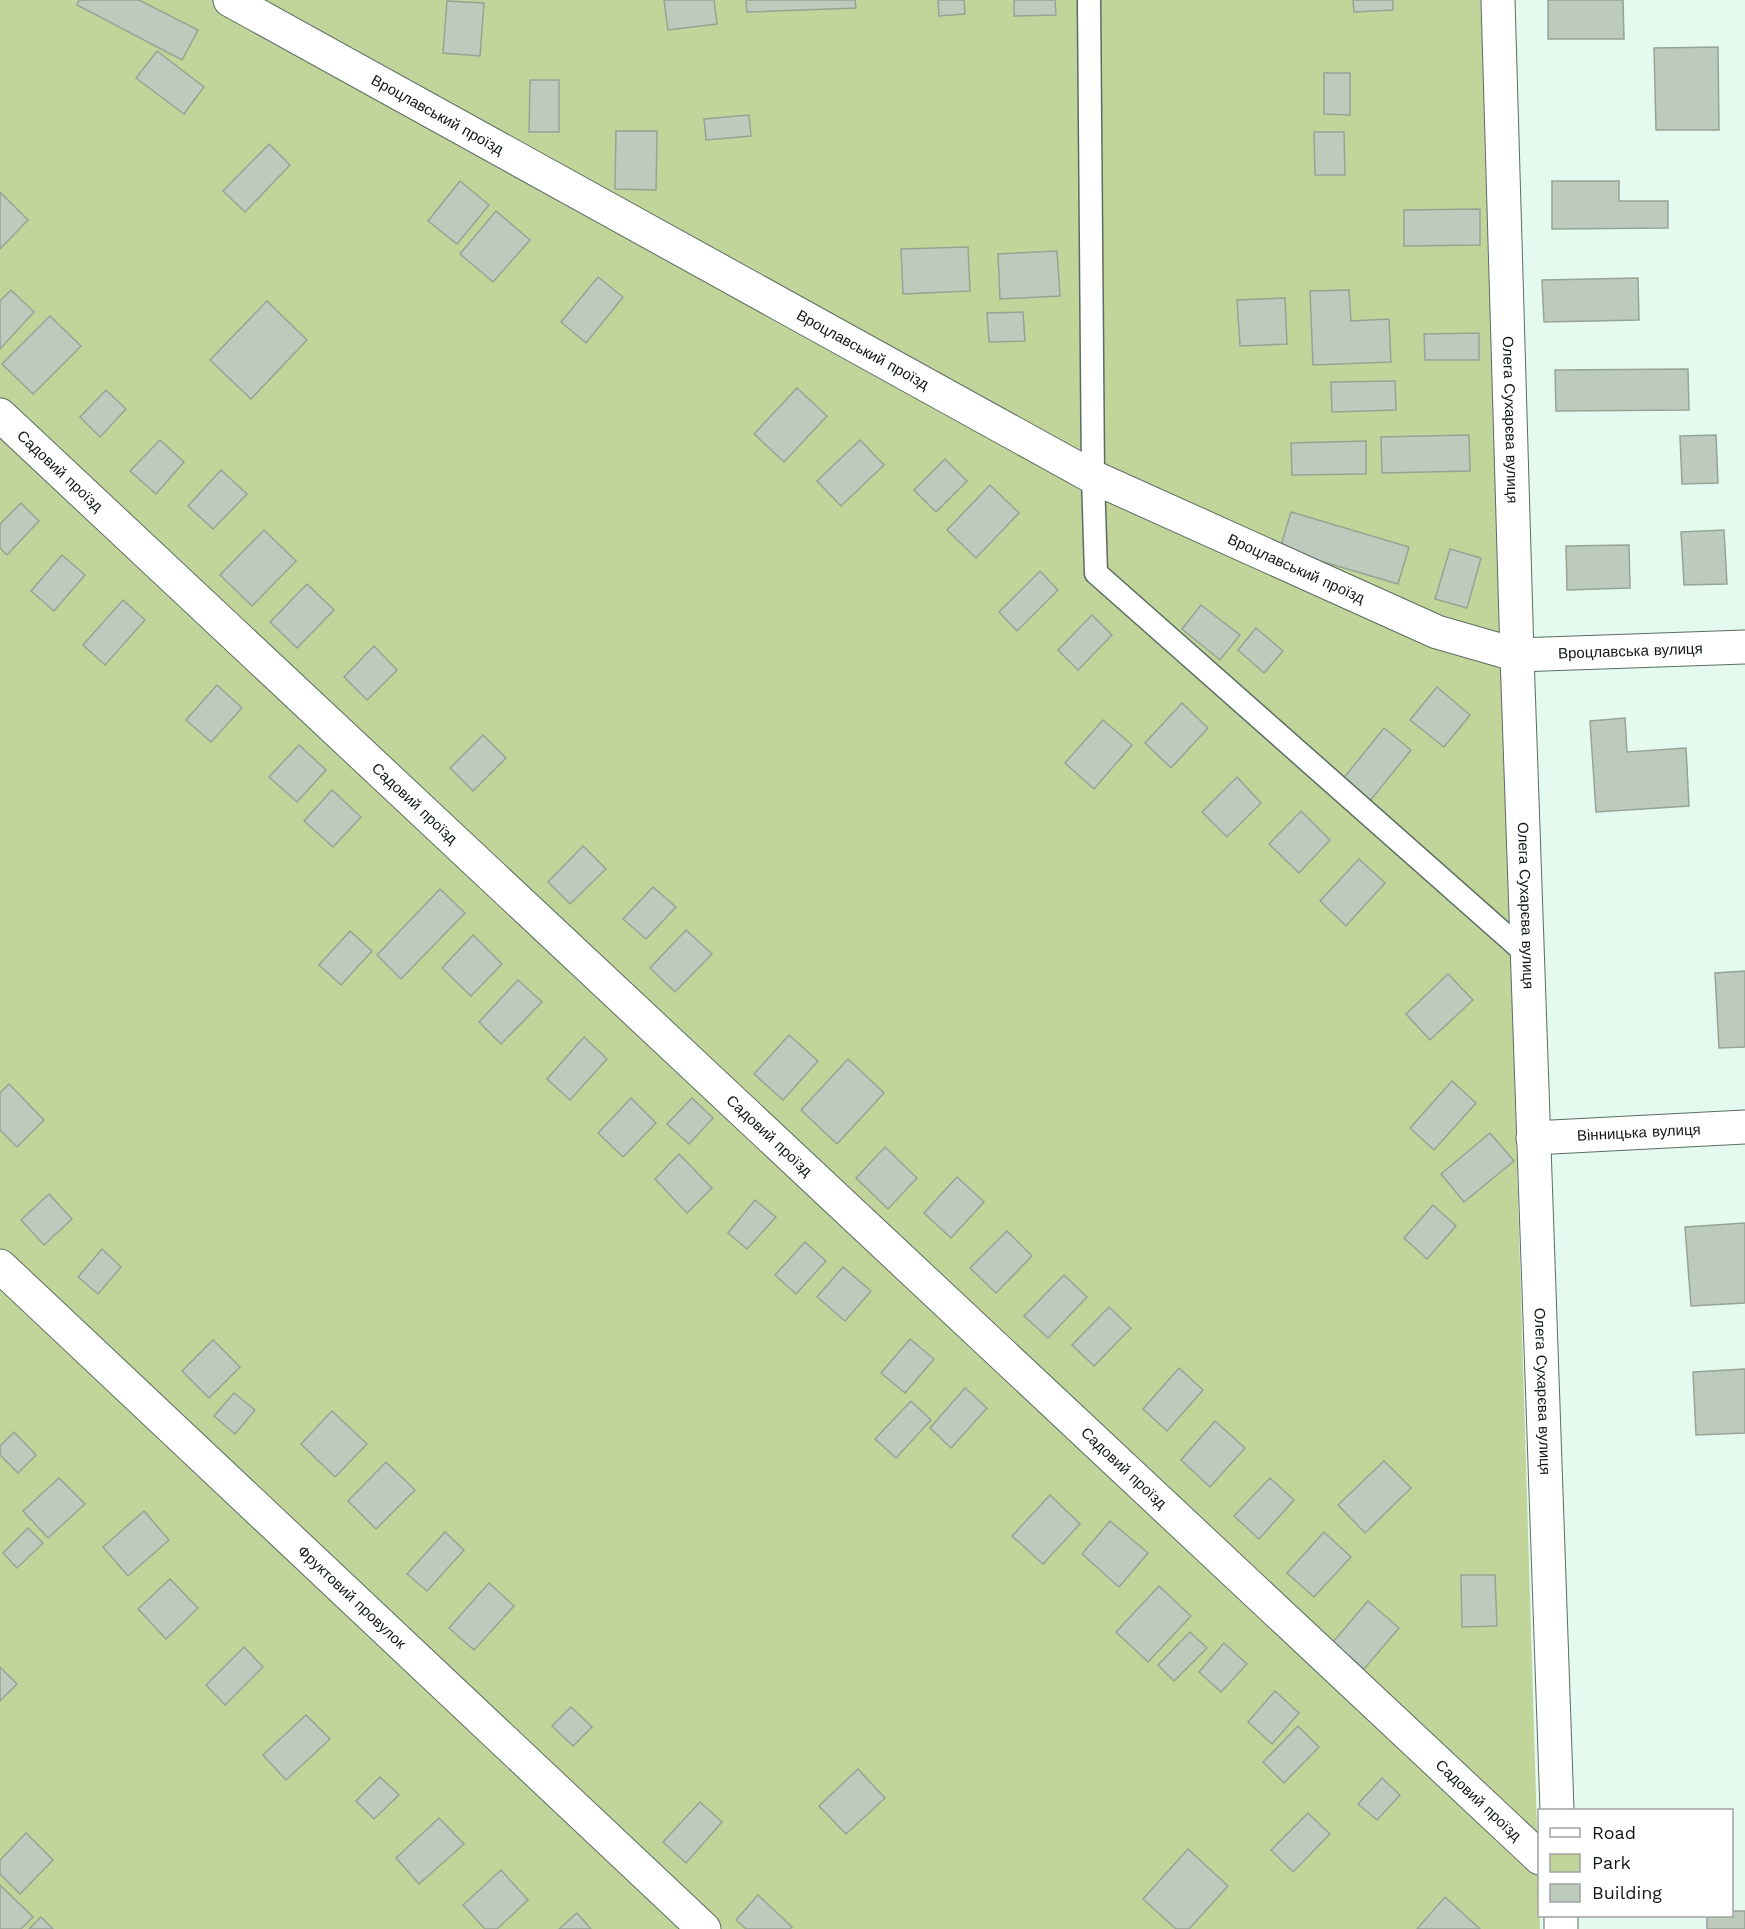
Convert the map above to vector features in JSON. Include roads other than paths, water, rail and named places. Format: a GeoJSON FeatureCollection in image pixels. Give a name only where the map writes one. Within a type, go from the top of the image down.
{"type":"FeatureCollection","features":[{"type":"Feature","properties":{"kind":"street","name":"Вроцлавський проїзд"},"geometry":{"type":"LineString","coordinates":[[230,0],[1093,477],[1437,632],[1517,655]]}},
{"type":"Feature","properties":{"kind":"street","name":"Олега Сухарєва вулиця"},"geometry":{"type":"LineString","coordinates":[[1498,0],[1517,655],[1557,1809]]}},
{"type":"Feature","properties":{"kind":"street","name":"Садовий проїзд"},"geometry":{"type":"LineString","coordinates":[[0,415],[1538,1857]]}},
{"type":"Feature","properties":{"kind":"street","name":"Вроцлавська вулиця"},"geometry":{"type":"LineString","coordinates":[[1517,655],[1745,647]]}},
{"type":"Feature","properties":{"kind":"street","name":"Вінницька вулиця"},"geometry":{"type":"LineString","coordinates":[[1533,1138],[1745,1127]]}},
{"type":"Feature","properties":{"kind":"street","name":"Фруктовий провулок"},"geometry":{"type":"LineString","coordinates":[[0,1266],[704,1929]]}},
{"type":"Feature","properties":{"kind":"lane"},"geometry":{"type":"LineString","coordinates":[[1089,0],[1093,477],[1096,573],[1529,956]]}}]}
